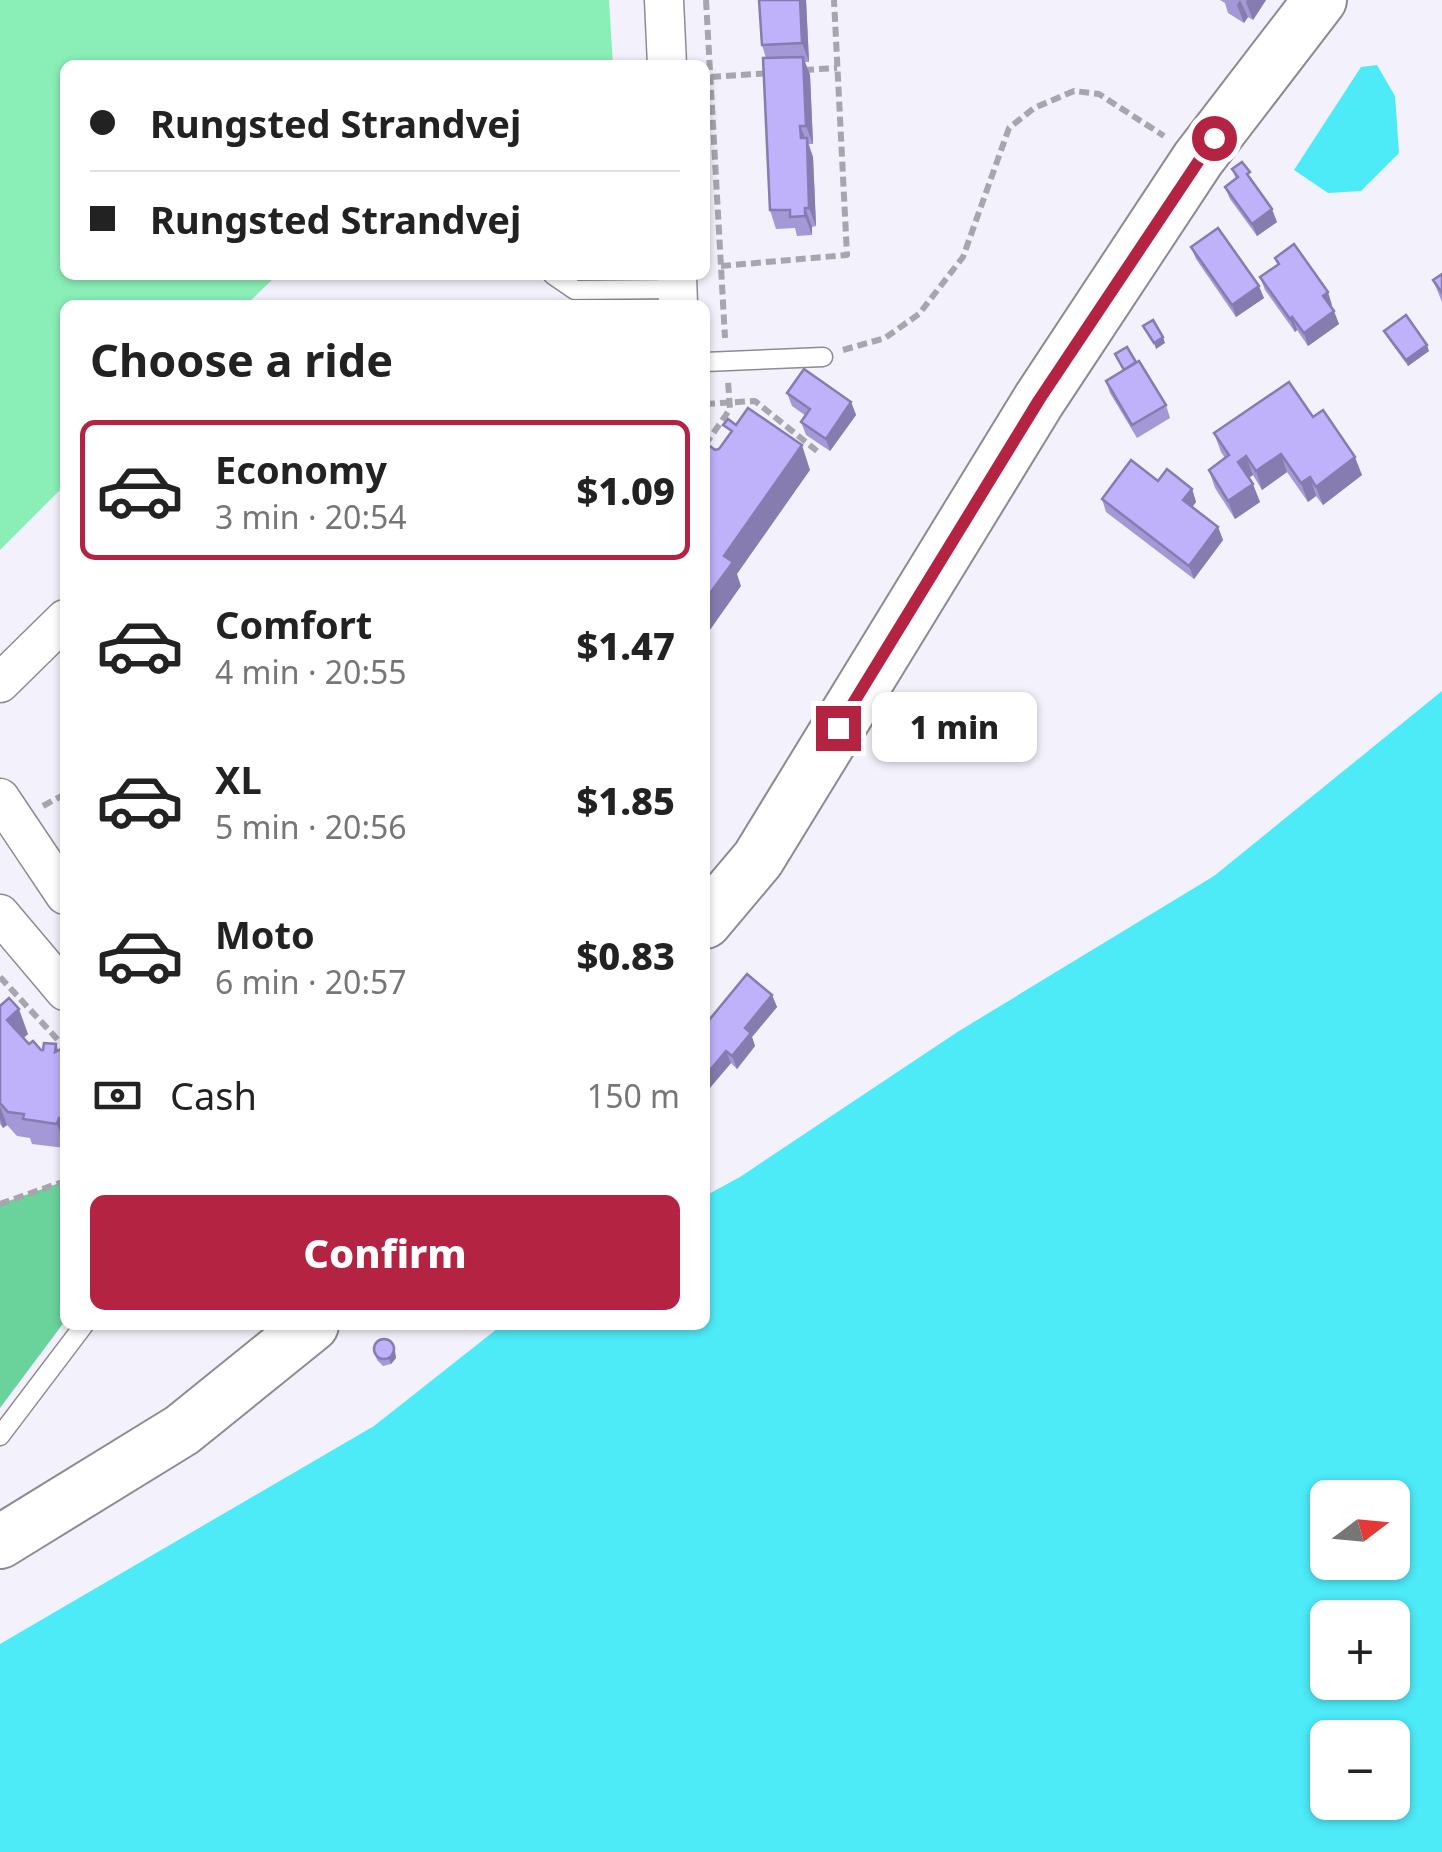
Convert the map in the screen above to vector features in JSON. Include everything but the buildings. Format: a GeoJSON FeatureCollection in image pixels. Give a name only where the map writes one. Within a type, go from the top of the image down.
{"type":"FeatureCollection","features":[{"type":"Feature","properties":{"kind":"main road"},"geometry":{"type":"LineString","coordinates":[[710,916],[758,860],[1039,400],[1198,159],[1320,0]]}},
{"type":"Feature","properties":{"kind":"main road"},"geometry":{"type":"LineString","coordinates":[[0,1542],[182,1430],[306,1330]]}},
{"type":"Feature","properties":{"kind":"street"},"geometry":{"type":"LineString","coordinates":[[664,0],[667,60]]}},
{"type":"Feature","properties":{"kind":"street"},"geometry":{"type":"LineString","coordinates":[[0,683],[60,624]]}},
{"type":"Feature","properties":{"kind":"street"},"geometry":{"type":"LineString","coordinates":[[0,798],[60,888]]}},
{"type":"Feature","properties":{"kind":"street"},"geometry":{"type":"LineString","coordinates":[[0,914],[60,985]]}},
{"type":"Feature","properties":{"kind":"lane"},"geometry":{"type":"LineString","coordinates":[[561,280],[576,290],[678,290]]}},
{"type":"Feature","properties":{"kind":"lane"},"geometry":{"type":"LineString","coordinates":[[710,362],[823,356]]}},
{"type":"Feature","properties":{"kind":"lane"},"geometry":{"type":"LineString","coordinates":[[0,1436],[80,1330]]}},
{"type":"Feature","properties":{"kind":"path"},"geometry":{"type":"LineString","coordinates":[[706,0],[710,60]]}},
{"type":"Feature","properties":{"kind":"path"},"geometry":{"type":"LineString","coordinates":[[721,266],[847,255],[834,0]]}},
{"type":"Feature","properties":{"kind":"path"},"geometry":{"type":"LineString","coordinates":[[710,62],[730,403],[710,439]]}},
{"type":"Feature","properties":{"kind":"path"},"geometry":{"type":"LineString","coordinates":[[801,70],[838,68]]}},
{"type":"Feature","properties":{"kind":"path"},"geometry":{"type":"LineString","coordinates":[[711,77],[783,72]]}},
{"type":"Feature","properties":{"kind":"path"},"geometry":{"type":"LineString","coordinates":[[823,356],[885,338],[919,314],[963,257],[1010,128],[1034,108],[1074,91],[1099,94],[1198,159]]}},
{"type":"Feature","properties":{"kind":"path"},"geometry":{"type":"LineString","coordinates":[[710,404],[755,401],[817,451]]}},
{"type":"Feature","properties":{"kind":"path"},"geometry":{"type":"LineString","coordinates":[[0,977],[60,1039]]}},
{"type":"Feature","properties":{"kind":"path"},"geometry":{"type":"LineString","coordinates":[[0,1204],[60,1183]]}},
{"type":"Feature","properties":{"kind":"green space"},"geometry":{"type":"Polygon","coordinates":[[[0,0],[609,0],[613,60],[60,60],[60,280],[272,280],[251,300],[60,300],[60,490],[0,550],[0,0]]]}},
{"type":"Feature","properties":{"kind":"green space"},"geometry":{"type":"Polygon","coordinates":[[[60,1183],[60,1328],[0,1408],[0,1204],[60,1183]]]}},
{"type":"Feature","properties":{"kind":"water"},"geometry":{"type":"Polygon","coordinates":[[[1377,65],[1395,96],[1399,153],[1361,191],[1328,193],[1294,170],[1361,67],[1377,65]]]}},
{"type":"Feature","properties":{"kind":"water"},"geometry":{"type":"Polygon","coordinates":[[[1442,691],[1442,1852],[0,1852],[0,1644],[374,1426],[496,1330],[710,1330],[710,1193],[959,1031],[1214,876],[1442,691]]]}},
{"type":"Feature","properties":{"kind":"route"},"geometry":{"type":"LineString","coordinates":[[838,728],[1039,400],[1214,138]]}}]}
